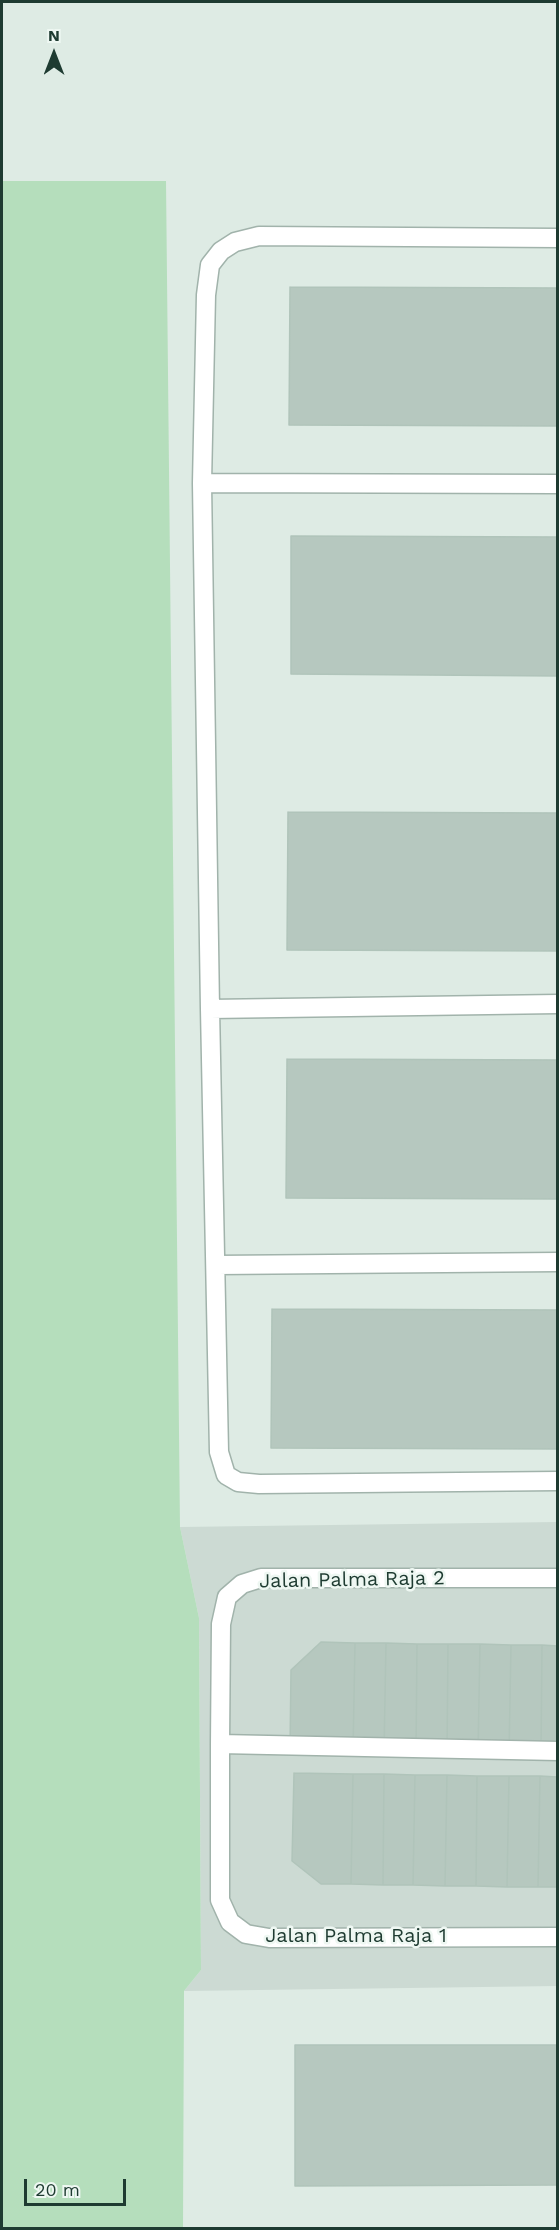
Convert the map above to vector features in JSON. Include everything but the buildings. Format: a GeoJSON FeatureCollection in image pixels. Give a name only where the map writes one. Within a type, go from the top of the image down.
{"type":"FeatureCollection","features":[{"type":"Feature","properties":{"kind":"lane"},"geometry":{"type":"LineString","coordinates":[[558,238],[259,236],[235,242],[221,251],[210,265],[206,295],[202,483],[219,1452],[226,1475],[238,1482],[259,1484],[558,1481]]}},
{"type":"Feature","properties":{"kind":"lane"},"geometry":{"type":"LineString","coordinates":[[202,483],[558,484]]}},
{"type":"Feature","properties":{"kind":"lane"},"geometry":{"type":"LineString","coordinates":[[210,1009],[558,1004]]}},
{"type":"Feature","properties":{"kind":"lane"},"geometry":{"type":"LineString","coordinates":[[217,1264],[558,1262]]}},
{"type":"Feature","properties":{"kind":"lane","name":"Jalan Palma Raja 2"},"geometry":{"type":"LineString","coordinates":[[220,1744],[221,1624],[227,1597],[242,1584],[261,1578],[558,1578]]}},
{"type":"Feature","properties":{"kind":"lane"},"geometry":{"type":"LineString","coordinates":[[220,1744],[558,1751]]}},
{"type":"Feature","properties":{"kind":"lane","name":"Jalan Palma Raja 1"},"geometry":{"type":"LineString","coordinates":[[220,1744],[220,1900],[230,1922],[246,1934],[269,1938],[558,1937]]}},
{"type":"Feature","properties":{"kind":"shaded area"},"geometry":{"type":"Polygon","coordinates":[[[557,1522],[557,1986],[184,1991],[201,1970],[199,1618],[180,1527],[557,1522]]]}},
{"type":"Feature","properties":{"kind":"green space"},"geometry":{"type":"Polygon","coordinates":[[[2,181],[166,181],[180,1527],[199,1618],[201,1970],[184,1991],[183,2228],[2,2228],[2,181]]]}}]}
